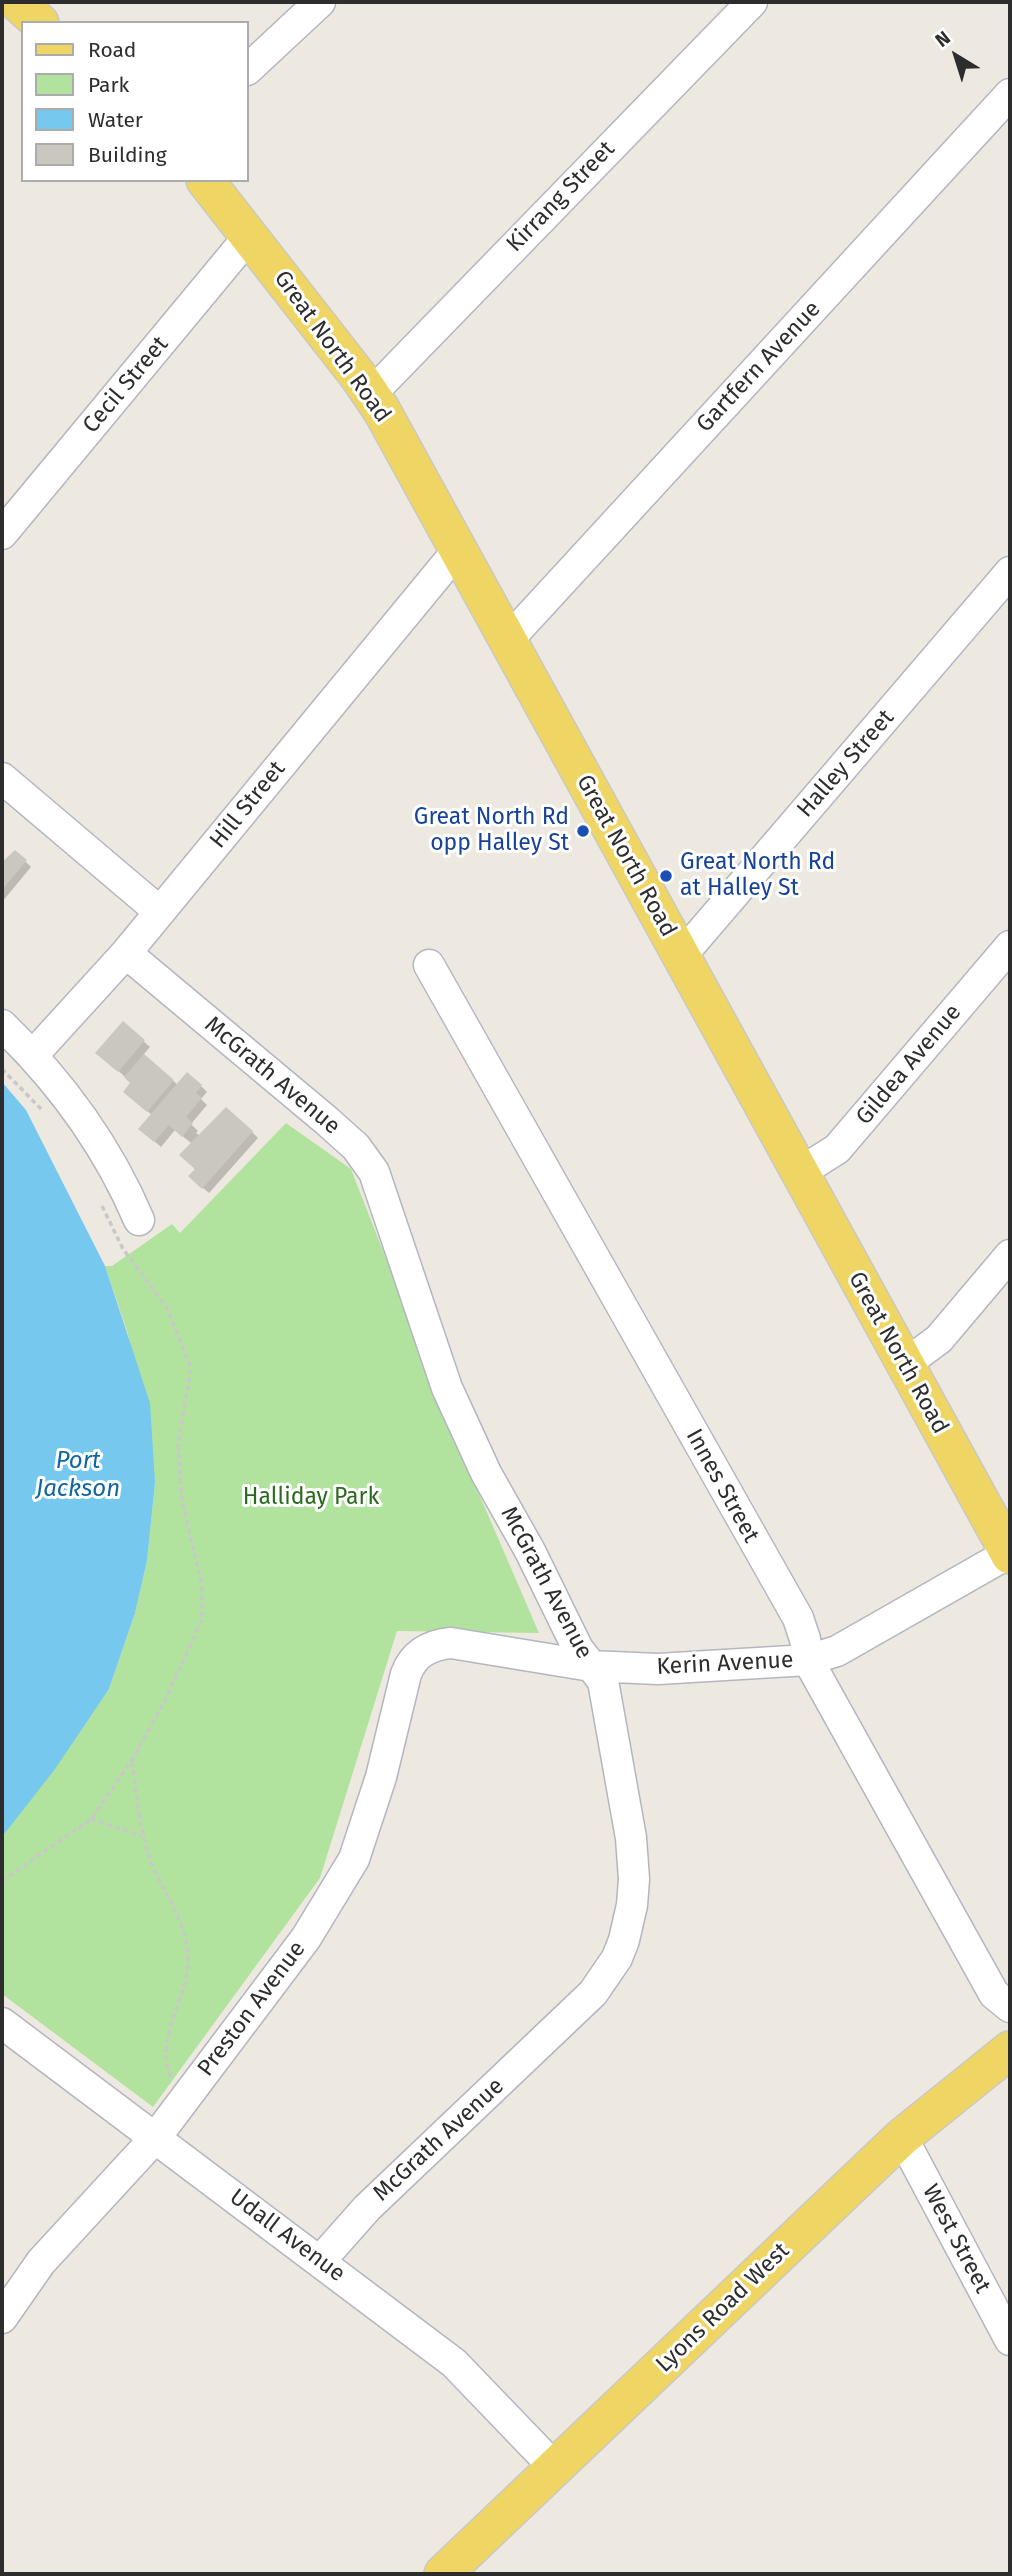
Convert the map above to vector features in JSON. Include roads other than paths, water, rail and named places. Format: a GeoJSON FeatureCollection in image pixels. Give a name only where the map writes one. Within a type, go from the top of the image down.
{"type":"FeatureCollection","features":[{"type":"Feature","properties":{"kind":"main road"},"geometry":{"type":"LineString","coordinates":[[17,2],[38,21]]}},
{"type":"Feature","properties":{"kind":"main road"},"geometry":{"type":"LineString","coordinates":[[44,2],[63,21]]}},
{"type":"Feature","properties":{"kind":"main road","name":"Great North Road"},"geometry":{"type":"LineString","coordinates":[[207,182],[371,394],[1010,1554]]}},
{"type":"Feature","properties":{"kind":"main road","name":"Lyons Road West"},"geometry":{"type":"LineString","coordinates":[[443,2574],[902,2137],[1010,2050]]}},
{"type":"Feature","properties":{"kind":"street"},"geometry":{"type":"LineString","coordinates":[[248,69],[320,2]]}},
{"type":"Feature","properties":{"kind":"street","name":"Kirrang Street"},"geometry":{"type":"LineString","coordinates":[[371,394],[752,2]]}},
{"type":"Feature","properties":{"kind":"street","name":"Gartfern Avenue"},"geometry":{"type":"LineString","coordinates":[[507,640],[1010,94]]}},
{"type":"Feature","properties":{"kind":"street","name":"Cecil Street"},"geometry":{"type":"LineString","coordinates":[[2,534],[250,235]]}},
{"type":"Feature","properties":{"kind":"street","name":"Hill Street"},"geometry":{"type":"LineString","coordinates":[[33,1055],[126,953],[458,550]]}},
{"type":"Feature","properties":{"kind":"street","name":"Halley Street"},"geometry":{"type":"LineString","coordinates":[[681,956],[1010,572]]}},
{"type":"Feature","properties":{"kind":"street"},"geometry":{"type":"LineString","coordinates":[[2,778],[160,912]]}},
{"type":"Feature","properties":{"kind":"street","name":"Gildea Avenue"},"geometry":{"type":"LineString","coordinates":[[799,1173],[837,1149],[1010,946]]}},
{"type":"Feature","properties":{"kind":"street","name":"McGrath Avenue"},"geometry":{"type":"LineString","coordinates":[[126,953],[327,1121],[356,1147],[374,1172],[447,1388],[486,1473],[530,1551],[578,1649],[603,1681],[631,1838],[632,1905],[617,1958],[593,1993],[367,2208],[320,2261]]}},
{"type":"Feature","properties":{"kind":"street","name":"Innes Street"},"geometry":{"type":"LineString","coordinates":[[429,965],[798,1618],[806,1639],[808,1660],[994,1994],[1010,2007]]}},
{"type":"Feature","properties":{"kind":"street"},"geometry":{"type":"LineString","coordinates":[[2,1025],[33,1055],[74,1106],[126,1191],[139,1220]]}},
{"type":"Feature","properties":{"kind":"street"},"geometry":{"type":"LineString","coordinates":[[904,1365],[939,1339],[1010,1255]]}},
{"type":"Feature","properties":{"kind":"street","name":"Kerin Avenue"},"geometry":{"type":"LineString","coordinates":[[419,1654],[433,1645],[451,1643],[591,1666],[671,1668],[808,1660],[837,1651],[1010,1554]]}},
{"type":"Feature","properties":{"kind":"street","name":"Preston Avenue"},"geometry":{"type":"LineString","coordinates":[[2,2318],[41,2262],[156,2137],[181,2100],[306,1938],[354,1859],[381,1777],[406,1674],[410,1663],[419,1654]]}},
{"type":"Feature","properties":{"kind":"street","name":"Udall Avenue"},"geometry":{"type":"LineString","coordinates":[[2,2023],[454,2363],[555,2468]]}},
{"type":"Feature","properties":{"kind":"street","name":"West Street"},"geometry":{"type":"LineString","coordinates":[[902,2137],[1010,2340]]}},
{"type":"Feature","properties":{"kind":"water","name":"Port Jackson"},"geometry":{"type":"Polygon","coordinates":[[[2,1082],[26,1110],[105,1266],[150,1403],[155,1483],[147,1561],[135,1613],[109,1689],[55,1769],[2,1837],[2,1082]]]}},
{"type":"Feature","properties":{"kind":"place","name":"Great North Rd opp Halley St"},"geometry":{"type":"Point","coordinates":[583,831]}},
{"type":"Feature","properties":{"kind":"place","name":"Great North Rd at Halley St"},"geometry":{"type":"Point","coordinates":[666,876]}},
{"type":"Feature","properties":{"kind":"park label","name":"Halliday Park"},"geometry":{"type":"Point","coordinates":[311,1498]}}]}
